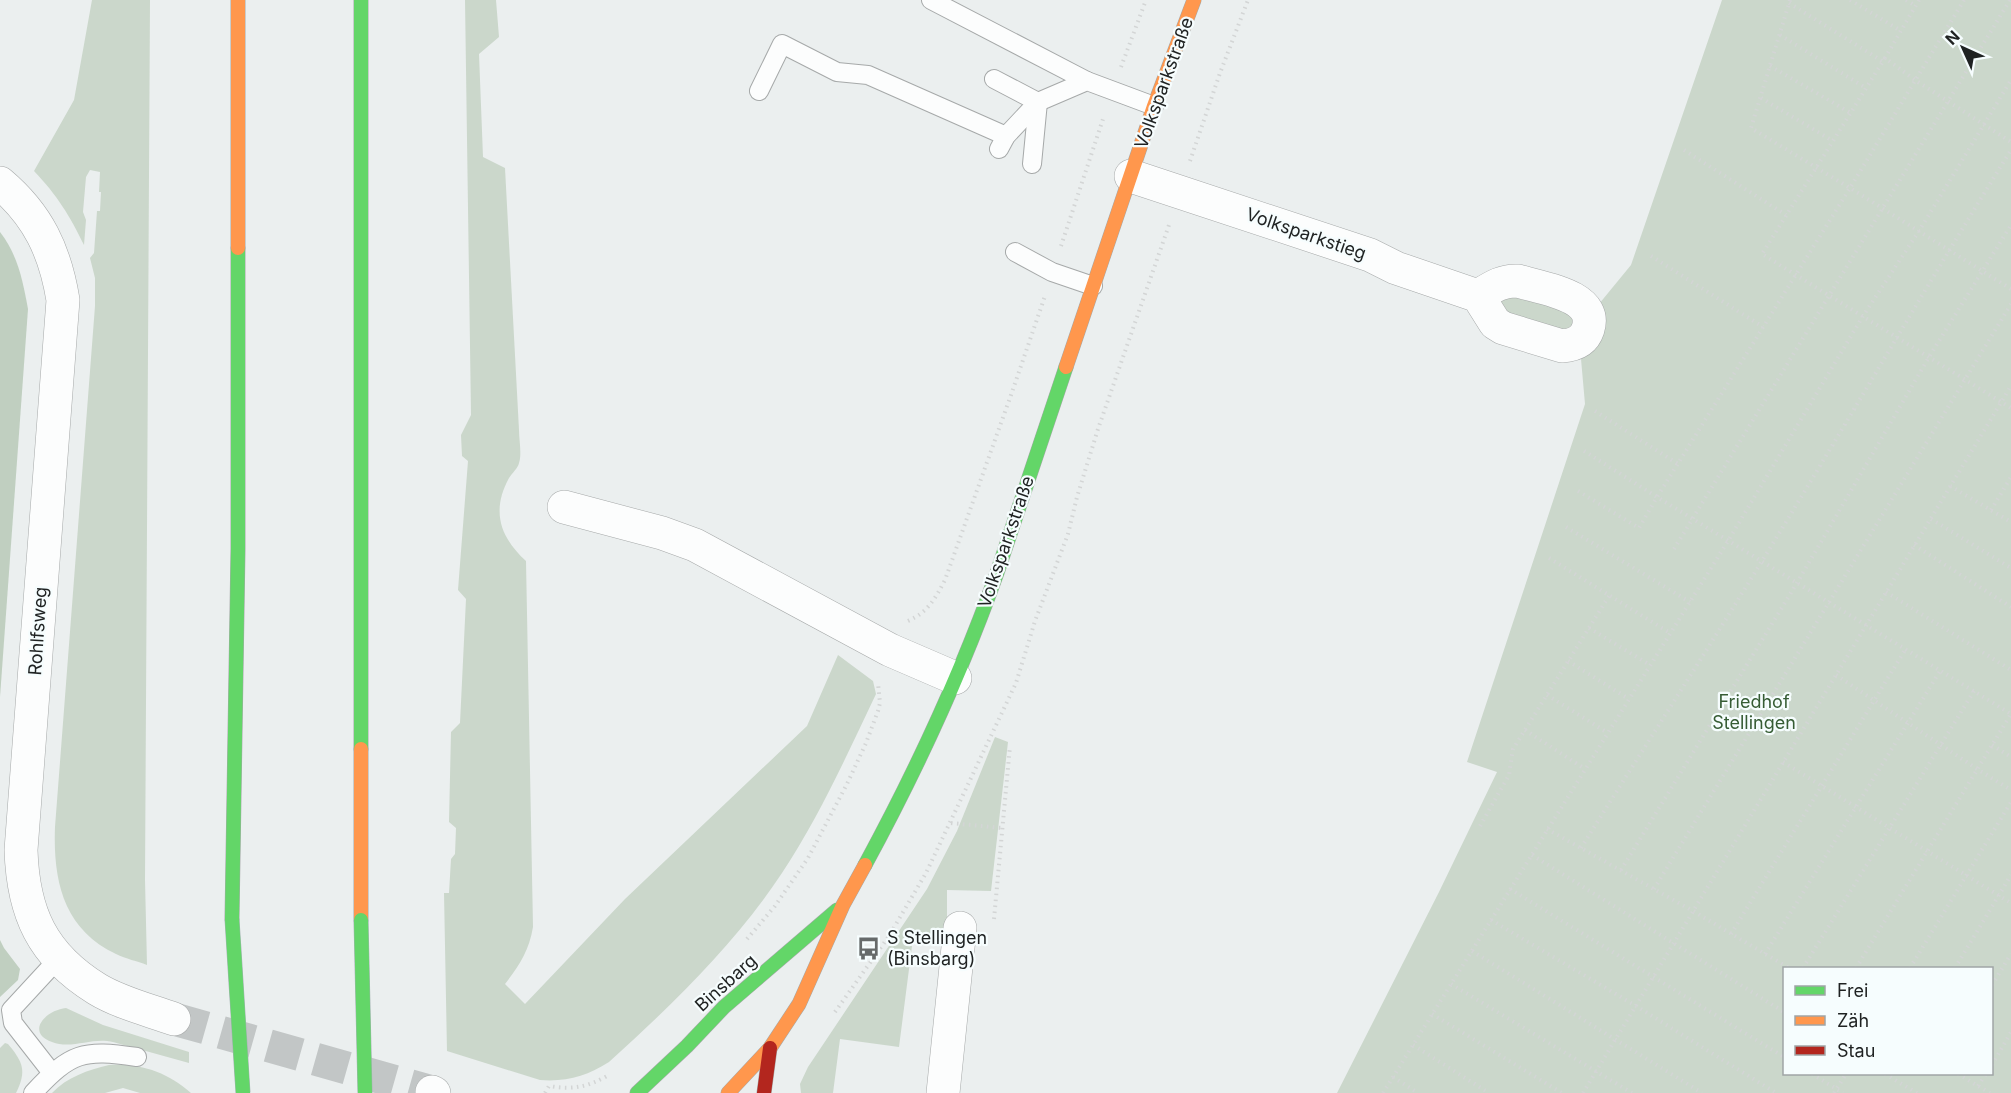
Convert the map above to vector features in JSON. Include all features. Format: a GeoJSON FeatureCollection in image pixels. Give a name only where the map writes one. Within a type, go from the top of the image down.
{"type":"FeatureCollection","features":[{"type":"Feature","properties":{"kind":"main road"},"geometry":{"type":"LineString","coordinates":[[238,0],[238,549],[232,919],[243,1093]]}},
{"type":"Feature","properties":{"kind":"main road"},"geometry":{"type":"LineString","coordinates":[[361,0],[361,920],[365,1093]]}},
{"type":"Feature","properties":{"kind":"main road","name":"Volksparkstraße"},"geometry":{"type":"LineString","coordinates":[[956,678],[997,572],[1154,106],[1194,0]]}},
{"type":"Feature","properties":{"kind":"main road","name":"Binsbarg"},"geometry":{"type":"LineString","coordinates":[[728,1093],[770,1048],[799,1004],[843,905],[900,801],[956,678]]}},
{"type":"Feature","properties":{"kind":"main road","name":"Binsbarg"},"geometry":{"type":"LineString","coordinates":[[637,1093],[687,1046],[724,1006],[843,905]]}},
{"type":"Feature","properties":{"kind":"main road"},"geometry":{"type":"LineString","coordinates":[[764,1093],[770,1048]]}},
{"type":"Feature","properties":{"kind":"street","name":"Volksparkstieg"},"geometry":{"type":"LineString","coordinates":[[1131,176],[1370,255],[1396,268],[1478,296]]}},
{"type":"Feature","properties":{"kind":"street","name":"Rohlfsweg"},"geometry":{"type":"LineString","coordinates":[[0,183],[32,216],[50,247],[59,275],[63,300],[21,850],[22,878],[33,921],[59,958],[99,990],[174,1019]]}},
{"type":"Feature","properties":{"kind":"street"},"geometry":{"type":"LineString","coordinates":[[564,507],[662,533],[695,545],[890,650],[956,678]]}},
{"type":"Feature","properties":{"kind":"street"},"geometry":{"type":"LineString","coordinates":[[943,1093],[960,928]]}},
{"type":"Feature","properties":{"kind":"lane"},"geometry":{"type":"LineString","coordinates":[[932,0],[1087,81],[1154,106]]}},
{"type":"Feature","properties":{"kind":"lane"},"geometry":{"type":"LineString","coordinates":[[759,92],[782,44],[837,72],[868,75],[1003,143],[1038,102],[1087,81]]}},
{"type":"Feature","properties":{"kind":"lane"},"geometry":{"type":"LineString","coordinates":[[994,80],[1038,102]]}},
{"type":"Feature","properties":{"kind":"lane"},"geometry":{"type":"LineString","coordinates":[[1032,164],[1038,102]]}},
{"type":"Feature","properties":{"kind":"lane"},"geometry":{"type":"LineString","coordinates":[[1015,252],[1052,272],[1093,286]]}},
{"type":"Feature","properties":{"kind":"lane"},"geometry":{"type":"LineString","coordinates":[[52,1073],[13,1023],[11,1010],[59,958]]}},
{"type":"Feature","properties":{"kind":"lane"},"geometry":{"type":"LineString","coordinates":[[33,1093],[66,1062],[92,1053],[137,1057]]}},
{"type":"Feature","properties":{"kind":"path"},"geometry":{"type":"LineString","coordinates":[[903,624],[926,611],[934,602],[945,580],[1011,395],[1112,91],[1146,0]]}},
{"type":"Feature","properties":{"kind":"path"},"geometry":{"type":"LineString","coordinates":[[828,1021],[889,936],[926,873],[1016,683],[1035,621],[1068,534],[1098,429],[1220,73],[1248,0]]}},
{"type":"Feature","properties":{"kind":"path"},"geometry":{"type":"LineString","coordinates":[[1850,0],[1901,31]]}},
{"type":"Feature","properties":{"kind":"path"},"geometry":{"type":"LineString","coordinates":[[1906,0],[1916,6]]}},
{"type":"Feature","properties":{"kind":"path"},"geometry":{"type":"LineString","coordinates":[[1919,0],[1762,254],[2011,408]]}},
{"type":"Feature","properties":{"kind":"path"},"geometry":{"type":"LineString","coordinates":[[1578,491],[1639,528],[1964,0]]}},
{"type":"Feature","properties":{"kind":"path"},"geometry":{"type":"LineString","coordinates":[[1674,549],[2010,0]]}},
{"type":"Feature","properties":{"kind":"path"},"geometry":{"type":"LineString","coordinates":[[2011,142],[1884,59],[1789,2],[1751,128],[2011,289]]}},
{"type":"Feature","properties":{"kind":"path"},"geometry":{"type":"LineString","coordinates":[[1780,35],[1866,88]]}},
{"type":"Feature","properties":{"kind":"path"},"geometry":{"type":"LineString","coordinates":[[1770,66],[1851,113]]}},
{"type":"Feature","properties":{"kind":"path"},"geometry":{"type":"LineString","coordinates":[[1383,1093],[1728,541],[1863,316],[1919,231],[2011,80]]}},
{"type":"Feature","properties":{"kind":"path"},"geometry":{"type":"LineString","coordinates":[[1761,98],[1833,141]]}},
{"type":"Feature","properties":{"kind":"path"},"geometry":{"type":"LineString","coordinates":[[1684,150],[1786,215]]}},
{"type":"Feature","properties":{"kind":"path"},"geometry":{"type":"LineString","coordinates":[[1581,848],[1762,561],[1898,338],[1948,250],[2011,150]]}},
{"type":"Feature","properties":{"kind":"path"},"geometry":{"type":"LineString","coordinates":[[1621,870],[1797,583],[1929,357],[2011,225]]}},
{"type":"Feature","properties":{"kind":"path"},"geometry":{"type":"LineString","coordinates":[[1651,256],[1763,327]]}},
{"type":"Feature","properties":{"kind":"path"},"geometry":{"type":"LineString","coordinates":[[1654,889],[2011,304]]}},
{"type":"Feature","properties":{"kind":"path"},"geometry":{"type":"LineString","coordinates":[[1583,1093],[2011,386]]}},
{"type":"Feature","properties":{"kind":"path"},"geometry":{"type":"LineString","coordinates":[[1595,411],[1678,464]]}},
{"type":"Feature","properties":{"kind":"path"},"geometry":{"type":"LineString","coordinates":[[1581,449],[2011,714],[1857,967]]}},
{"type":"Feature","properties":{"kind":"path"},"geometry":{"type":"LineString","coordinates":[[1991,510],[2011,477]]}},
{"type":"Feature","properties":{"kind":"path"},"geometry":{"type":"LineString","coordinates":[[1950,486],[2011,522]]}},
{"type":"Feature","properties":{"kind":"path"},"geometry":{"type":"LineString","coordinates":[[1931,519],[2011,568]]}},
{"type":"Feature","properties":{"kind":"path"},"geometry":{"type":"LineString","coordinates":[[1566,527],[1690,602]]}},
{"type":"Feature","properties":{"kind":"path"},"geometry":{"type":"LineString","coordinates":[[1914,545],[2011,607]]}},
{"type":"Feature","properties":{"kind":"path"},"geometry":{"type":"LineString","coordinates":[[1549,558],[1670,633]]}},
{"type":"Feature","properties":{"kind":"path"},"geometry":{"type":"LineString","coordinates":[[1886,592],[2011,670]]}},
{"type":"Feature","properties":{"kind":"path"},"geometry":{"type":"LineString","coordinates":[[1480,826],[1509,775],[1513,749],[1609,596]]}},
{"type":"Feature","properties":{"kind":"path"},"geometry":{"type":"LineString","coordinates":[[1589,628],[1650,665]]}},
{"type":"Feature","properties":{"kind":"path"},"geometry":{"type":"LineString","coordinates":[[1731,934],[1905,650]]}},
{"type":"Feature","properties":{"kind":"path"},"geometry":{"type":"LineString","coordinates":[[1568,662],[1629,699]]}},
{"type":"Feature","properties":{"kind":"path"},"geometry":{"type":"LineString","coordinates":[[1765,954],[1940,671]]}},
{"type":"Feature","properties":{"kind":"path"},"geometry":{"type":"LineString","coordinates":[[1836,675],[2011,790]]}},
{"type":"Feature","properties":{"kind":"path"},"geometry":{"type":"LineString","coordinates":[[743,945],[775,906],[807,858],[847,784],[867,743],[878,711],[880,703],[878,678]]}},
{"type":"Feature","properties":{"kind":"path"},"geometry":{"type":"LineString","coordinates":[[1804,967],[1974,691]]}},
{"type":"Feature","properties":{"kind":"path"},"geometry":{"type":"LineString","coordinates":[[1547,695],[1608,733]]}},
{"type":"Feature","properties":{"kind":"path"},"geometry":{"type":"LineString","coordinates":[[1525,730],[1585,769]]}},
{"type":"Feature","properties":{"kind":"path"},"geometry":{"type":"LineString","coordinates":[[1992,746],[2011,757]]}},
{"type":"Feature","properties":{"kind":"path"},"geometry":{"type":"LineString","coordinates":[[1783,762],[2011,903]]}},
{"type":"Feature","properties":{"kind":"path"},"geometry":{"type":"LineString","coordinates":[[1911,967],[2011,802]]}},
{"type":"Feature","properties":{"kind":"path"},"geometry":{"type":"LineString","coordinates":[[951,823],[1002,828]]}},
{"type":"Feature","properties":{"kind":"path"},"geometry":{"type":"LineString","coordinates":[[1548,830],[1693,911],[1786,967]]}},
{"type":"Feature","properties":{"kind":"path"},"geometry":{"type":"LineString","coordinates":[[1532,855],[1783,1011]]}},
{"type":"Feature","properties":{"kind":"path"},"geometry":{"type":"LineString","coordinates":[[1956,967],[2011,875]]}},
{"type":"Feature","properties":{"kind":"path"},"geometry":{"type":"LineString","coordinates":[[1510,888],[1783,1056]]}},
{"type":"Feature","properties":{"kind":"path"},"geometry":{"type":"LineString","coordinates":[[1491,920],[1636,1005],[1776,1093]]}},
{"type":"Feature","properties":{"kind":"path"},"geometry":{"type":"LineString","coordinates":[[1472,951],[1702,1093]]}},
{"type":"Feature","properties":{"kind":"path"},"geometry":{"type":"LineString","coordinates":[[1993,983],[2011,954]]}},
{"type":"Feature","properties":{"kind":"path"},"geometry":{"type":"LineString","coordinates":[[1451,984],[1632,1093]]}},
{"type":"Feature","properties":{"kind":"path"},"geometry":{"type":"LineString","coordinates":[[1432,1014],[1562,1093]]}},
{"type":"Feature","properties":{"kind":"path"},"geometry":{"type":"LineString","coordinates":[[1993,1063],[2011,1032]]}},
{"type":"Feature","properties":{"kind":"path"},"geometry":{"type":"LineString","coordinates":[[1413,1045],[1489,1093]]}},
{"type":"Feature","properties":{"kind":"path"},"geometry":{"type":"LineString","coordinates":[[545,1093],[549,1086],[565,1089],[589,1086],[615,1070]]}},
{"type":"Feature","properties":{"kind":"path"},"geometry":{"type":"LineString","coordinates":[[1813,1075],[1836,1091],[1843,1093]]}},
{"type":"Feature","properties":{"kind":"path"},"geometry":{"type":"LineString","coordinates":[[1836,1091],[1845,1075]]}},
{"type":"Feature","properties":{"kind":"path"},"geometry":{"type":"LineString","coordinates":[[1887,1075],[1917,1093]]}},
{"type":"Feature","properties":{"kind":"path"},"geometry":{"type":"LineString","coordinates":[[1960,1075],[1990,1093]]}},
{"type":"Feature","properties":{"kind":"path"},"geometry":{"type":"LineString","coordinates":[[1978,1086],[1985,1075]]}},
{"type":"Feature","properties":{"kind":"path"},"geometry":{"type":"LineString","coordinates":[[1393,1077],[1418,1093]]}},
{"type":"Feature","properties":{"kind":"green space"},"geometry":{"type":"Polygon","coordinates":[[[92,0],[150,0],[145,880],[147,965],[116,954],[98,944],[84,931],[73,917],[65,901],[56,866],[55,827],[95,306],[95,278],[90,258],[94,253],[97,211],[100,211],[101,192],[99,192],[100,172],[90,170],[86,177],[83,212],[86,220],[84,245],[62,206],[34,171],[74,100],[92,0]]]}},
{"type":"Feature","properties":{"kind":"green space"},"geometry":{"type":"Polygon","coordinates":[[[465,0],[496,0],[499,37],[479,54],[483,157],[505,168],[520,451],[518,465],[503,490],[500,512],[504,533],[526,561],[533,927],[523,958],[505,984],[525,1004],[625,899],[807,726],[838,655],[873,681],[876,694],[808,830],[782,873],[744,924],[702,973],[609,1062],[585,1074],[559,1080],[540,1080],[447,1051],[444,893],[449,893],[451,859],[455,854],[456,828],[449,822],[451,732],[460,723],[466,599],[458,590],[468,461],[462,456],[461,435],[471,415],[465,0]]]}},
{"type":"Feature","properties":{"kind":"green space","name":"Friedhof Stellingen"},"geometry":{"type":"Polygon","coordinates":[[[1722,0],[2011,0],[2011,1093],[1337,1093],[1497,772],[1467,762],[1585,404],[1581,359],[1592,348],[1599,304],[1631,265],[1722,0]]]}},
{"type":"Feature","properties":{"kind":"green space"},"geometry":{"type":"Polygon","coordinates":[[[0,232],[15,259],[28,309],[0,697],[0,232]]]}},
{"type":"Feature","properties":{"kind":"green space"},"geometry":{"type":"Polygon","coordinates":[[[1505,295],[1573,310],[1572,332],[1505,313],[1500,301],[1505,295]]]}},
{"type":"Feature","properties":{"kind":"green space"},"geometry":{"type":"Polygon","coordinates":[[[995,737],[1008,742],[991,891],[947,890],[947,942],[913,938],[899,1047],[840,1039],[833,1093],[801,1093],[800,1084],[808,1067],[927,889],[957,831],[995,737]]]}},
{"type":"Feature","properties":{"kind":"green space"},"geometry":{"type":"Polygon","coordinates":[[[0,940],[20,969],[18,980],[0,997],[0,940]]]}},
{"type":"Feature","properties":{"kind":"green space"},"geometry":{"type":"Polygon","coordinates":[[[66,1008],[103,1025],[189,1052],[189,1063],[110,1042],[66,1045],[44,1038],[40,1033],[41,1022],[52,1013],[66,1008]]]}},
{"type":"Feature","properties":{"kind":"green space"},"geometry":{"type":"Polygon","coordinates":[[[5,1043],[13,1050],[22,1067],[22,1079],[16,1093],[0,1093],[0,1048],[5,1043]]]}},
{"type":"Feature","properties":{"kind":"green space"},"geometry":{"type":"Polygon","coordinates":[[[109,1065],[143,1067],[153,1070],[173,1079],[191,1093],[140,1093],[123,1088],[105,1093],[52,1093],[78,1075],[109,1065]]]}},
{"type":"Feature","properties":{"kind":"tunnel"},"geometry":{"type":"LineString","coordinates":[[174,1019],[432,1092]]}},
{"type":"Feature","properties":{"kind":"traffic: fast"},"geometry":{"type":"LineString","coordinates":[[361,0],[361,749]]}},
{"type":"Feature","properties":{"kind":"traffic: fast"},"geometry":{"type":"LineString","coordinates":[[232,919],[238,549],[238,248]]}},
{"type":"Feature","properties":{"kind":"traffic: fast"},"geometry":{"type":"LineString","coordinates":[[865,865],[920,757],[969,646],[998,570],[1066,367]]}},
{"type":"Feature","properties":{"kind":"traffic: fast"},"geometry":{"type":"LineString","coordinates":[[637,1093],[724,1007],[837,910]]}},
{"type":"Feature","properties":{"kind":"traffic: fast"},"geometry":{"type":"LineString","coordinates":[[232,919],[243,1093]]}},
{"type":"Feature","properties":{"kind":"traffic: fast"},"geometry":{"type":"LineString","coordinates":[[361,920],[365,1093]]}},
{"type":"Feature","properties":{"kind":"traffic: slow"},"geometry":{"type":"LineString","coordinates":[[238,0],[238,248]]}},
{"type":"Feature","properties":{"kind":"traffic: slow"},"geometry":{"type":"LineString","coordinates":[[1066,367],[1154,106],[1194,0]]}},
{"type":"Feature","properties":{"kind":"traffic: slow"},"geometry":{"type":"LineString","coordinates":[[361,749],[361,920]]}},
{"type":"Feature","properties":{"kind":"traffic: slow"},"geometry":{"type":"LineString","coordinates":[[728,1093],[770,1048],[799,1004],[843,905],[865,865]]}},
{"type":"Feature","properties":{"kind":"traffic: jam"},"geometry":{"type":"LineString","coordinates":[[764,1093],[770,1048]]}},
{"type":"Feature","properties":{"kind":"place","name":"S Stellingen (Binsbarg)"},"geometry":{"type":"Point","coordinates":[869,948]}}]}
